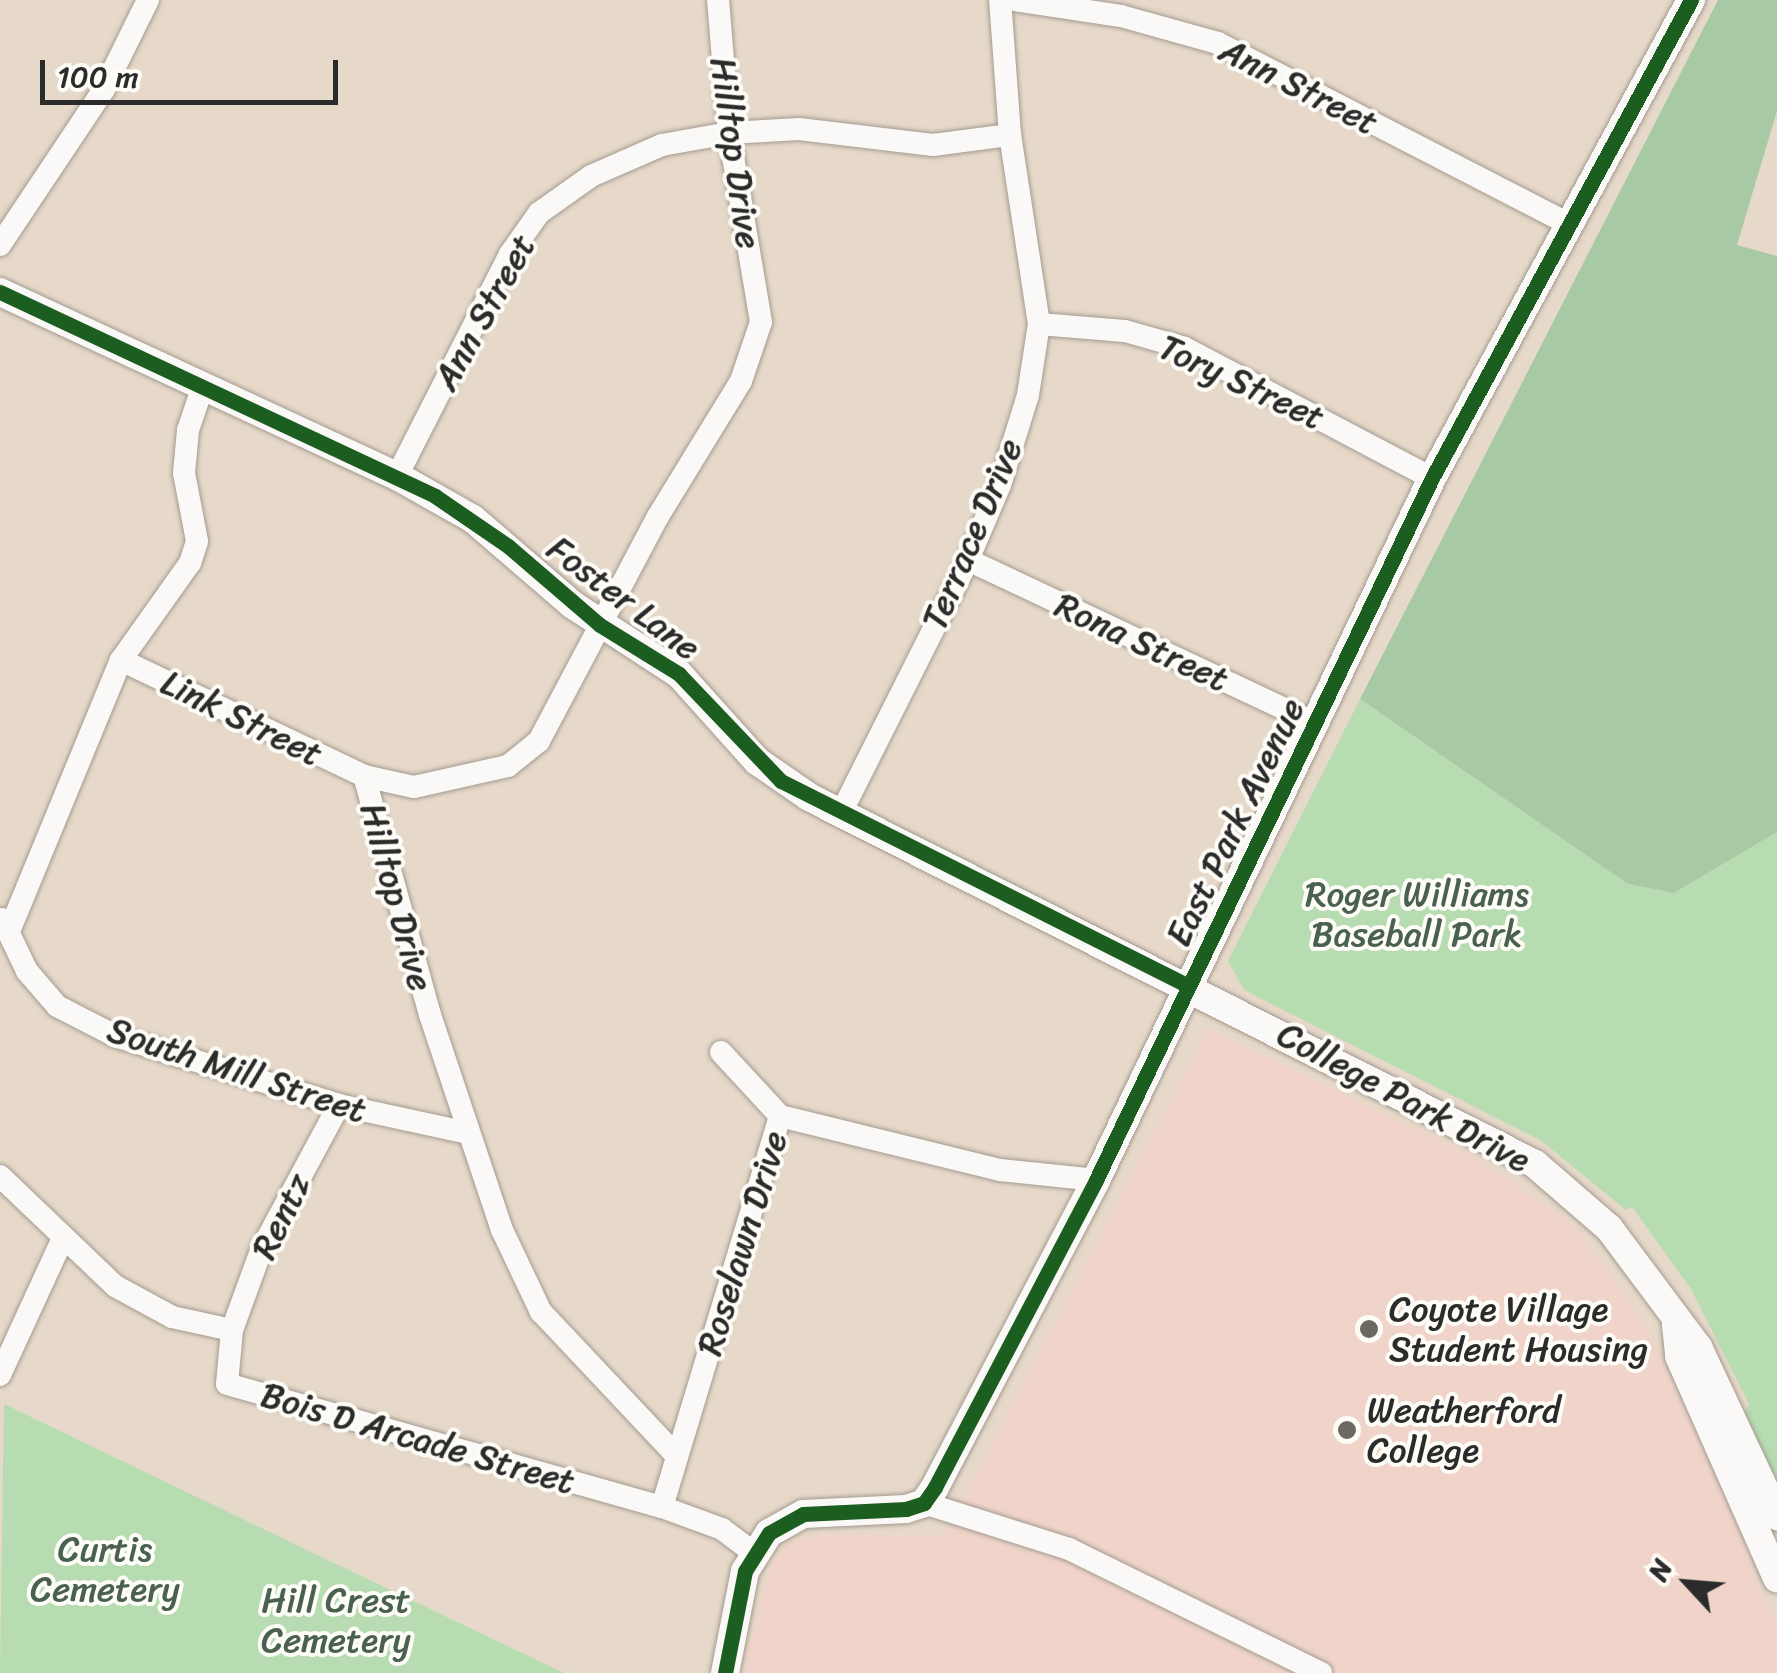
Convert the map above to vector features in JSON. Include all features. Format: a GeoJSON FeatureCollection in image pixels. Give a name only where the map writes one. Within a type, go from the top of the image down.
{"type":"FeatureCollection","features":[{"type":"Feature","properties":{"kind":"street"},"geometry":{"type":"LineString","coordinates":[[0,245],[104,89],[148,0]]}},
{"type":"Feature","properties":{"kind":"street","name":"Hilltop Drive"},"geometry":{"type":"LineString","coordinates":[[674,1453],[541,1312],[502,1230],[468,1133],[364,776],[414,788],[508,766],[540,741],[600,625],[741,381],[761,322],[729,133],[718,0]]}},
{"type":"Feature","properties":{"kind":"street","name":"Terrace Drive"},"geometry":{"type":"LineString","coordinates":[[841,813],[968,560],[1000,485],[1028,395],[1040,324],[1010,135],[1000,0]]}},
{"type":"Feature","properties":{"kind":"street","name":"Ann Street"},"geometry":{"type":"LineString","coordinates":[[1015,0],[1121,16],[1218,43],[1566,223]]}},
{"type":"Feature","properties":{"kind":"street","name":"East Park Avenue"},"geometry":{"type":"LineString","coordinates":[[924,1503],[1096,1180],[1432,478],[1566,223],[1691,0]]}},
{"type":"Feature","properties":{"kind":"street","name":"Ann Street"},"geometry":{"type":"LineString","coordinates":[[398,476],[490,290],[539,213],[591,176],[662,145],[729,133],[799,129],[933,145],[1010,135]]}},
{"type":"Feature","properties":{"kind":"street","name":"Foster Lane"},"geometry":{"type":"LineString","coordinates":[[0,292],[398,476],[473,519],[600,625],[679,674],[780,781],[1188,986]]}},
{"type":"Feature","properties":{"kind":"street","name":"Tory Street"},"geometry":{"type":"LineString","coordinates":[[1040,324],[1125,331],[1185,348],[1432,478]]}},
{"type":"Feature","properties":{"kind":"street"},"geometry":{"type":"LineString","coordinates":[[5,922],[121,660],[190,564],[197,541],[184,473],[188,430],[204,386]]}},
{"type":"Feature","properties":{"kind":"street","name":"Rona Street"},"geometry":{"type":"LineString","coordinates":[[968,560],[1316,724]]}},
{"type":"Feature","properties":{"kind":"street","name":"Link Street"},"geometry":{"type":"LineString","coordinates":[[121,660],[364,776]]}},
{"type":"Feature","properties":{"kind":"street","name":"South Mill Street"},"geometry":{"type":"LineString","coordinates":[[5,922],[27,971],[57,1006],[115,1036],[339,1104],[468,1133]]}},
{"type":"Feature","properties":{"kind":"street","name":"College Park Drive"},"geometry":{"type":"LineString","coordinates":[[1188,986],[1535,1164],[1618,1239],[1676,1325],[1698,1346],[1777,1516]]}},
{"type":"Feature","properties":{"kind":"street"},"geometry":{"type":"LineString","coordinates":[[721,1052],[780,1116]]}},
{"type":"Feature","properties":{"kind":"street","name":"Rentz"},"geometry":{"type":"LineString","coordinates":[[232,1330],[262,1248],[339,1104]]}},
{"type":"Feature","properties":{"kind":"street","name":"Roselawn Drive"},"geometry":{"type":"LineString","coordinates":[[662,1507],[674,1453],[780,1116],[1000,1170],[1096,1180]]}},
{"type":"Feature","properties":{"kind":"street"},"geometry":{"type":"LineString","coordinates":[[0,1176],[62,1240],[114,1286],[172,1317],[232,1330]]}},
{"type":"Feature","properties":{"kind":"street"},"geometry":{"type":"LineString","coordinates":[[0,1376],[62,1240]]}},
{"type":"Feature","properties":{"kind":"street","name":"College Park Drive"},"geometry":{"type":"LineString","coordinates":[[1676,1325],[1679,1356],[1777,1578]]}},
{"type":"Feature","properties":{"kind":"street","name":"Bois D Arcade Street"},"geometry":{"type":"LineString","coordinates":[[232,1330],[228,1384],[662,1507],[722,1529],[754,1553]]}},
{"type":"Feature","properties":{"kind":"street"},"geometry":{"type":"LineString","coordinates":[[724,1673],[754,1553],[784,1521],[804,1514],[924,1503],[1069,1549],[1321,1673]]}},
{"type":"Feature","properties":{"kind":"shaded area","name":"Weatherford College"},"geometry":{"type":"Polygon","coordinates":[[[1208,1028],[1479,1159],[1575,1226],[1646,1325],[1755,1555],[1751,1574],[1777,1622],[1777,1673],[743,1673],[773,1558],[792,1541],[827,1534],[944,1536],[1208,1028]]]}},
{"type":"Feature","properties":{"kind":"green space"},"geometry":{"type":"Polygon","coordinates":[[[1718,0],[1777,0],[1777,111],[1737,245],[1777,256],[1777,832],[1674,893],[1628,884],[1360,699],[1718,0]]]}},
{"type":"Feature","properties":{"kind":"green space","name":"Roger Williams Baseball Park"},"geometry":{"type":"Polygon","coordinates":[[[1360,699],[1628,884],[1674,893],[1777,832],[1777,1492],[1743,1417],[1749,1404],[1691,1289],[1632,1207],[1626,1210],[1540,1140],[1244,990],[1228,961],[1360,699]]]}},
{"type":"Feature","properties":{"kind":"green space","name":"Curtis Cemetery"},"geometry":{"type":"Polygon","coordinates":[[[4,1404],[309,1551],[564,1673],[0,1673],[4,1404]]]}},
{"type":"Feature","properties":{"kind":"cycle path"},"geometry":{"type":"LineString","coordinates":[[725,1673],[745,1571],[769,1533],[803,1514],[906,1509],[924,1503],[935,1487],[1096,1180],[1432,478],[1691,0]]}},
{"type":"Feature","properties":{"kind":"cycle path"},"geometry":{"type":"LineString","coordinates":[[0,292],[435,496],[508,546],[600,625],[679,674],[781,781],[1188,986]]}},
{"type":"Feature","properties":{"kind":"place","name":"Coyote Village Student Housing"},"geometry":{"type":"Point","coordinates":[1369,1329]}},
{"type":"Feature","properties":{"kind":"place","name":"Weatherford College"},"geometry":{"type":"Point","coordinates":[1347,1430]}},
{"type":"Feature","properties":{"kind":"park label","name":"Hill Crest Cemetery"},"geometry":{"type":"Point","coordinates":[336,1620]}}]}
